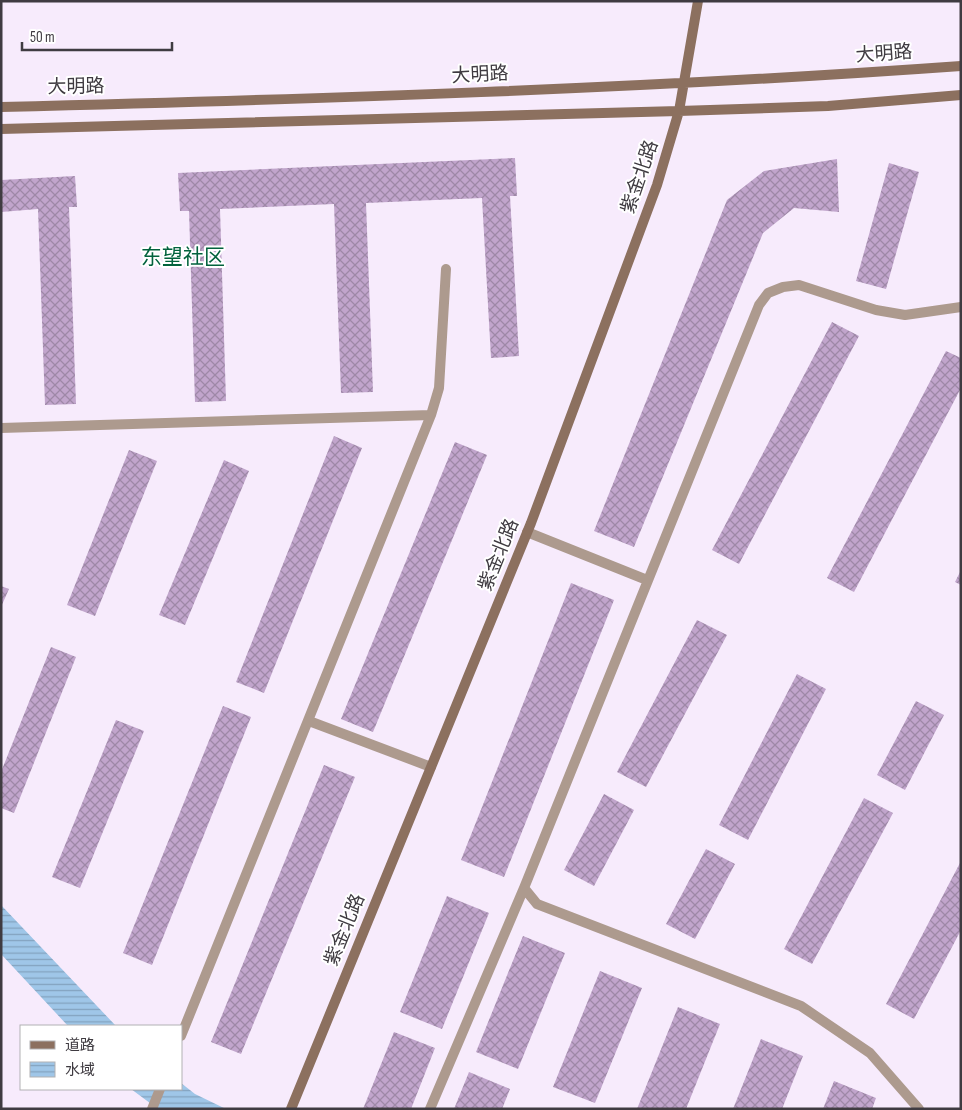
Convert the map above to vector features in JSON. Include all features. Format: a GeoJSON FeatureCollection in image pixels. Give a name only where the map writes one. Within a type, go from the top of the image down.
{"type":"FeatureCollection","features":[{"type":"Feature","properties":{"kind":"street","name":"紫金北路"},"geometry":{"type":"LineString","coordinates":[[291,1109],[527,532],[657,185],[680,111],[698,1]]}},
{"type":"Feature","properties":{"kind":"street","name":"大明路"},"geometry":{"type":"LineString","coordinates":[[1,107],[358,98],[685,83],[961,66]]}},
{"type":"Feature","properties":{"kind":"street"},"geometry":{"type":"LineString","coordinates":[[1,129],[828,106],[961,95]]}},
{"type":"Feature","properties":{"kind":"lane"},"geometry":{"type":"LineString","coordinates":[[182,1034],[432,415],[439,388],[446,269]]}},
{"type":"Feature","properties":{"kind":"lane"},"geometry":{"type":"LineString","coordinates":[[430,1109],[524,888],[759,305],[768,293],[783,287],[798,285],[876,310],[905,315],[961,307]]}},
{"type":"Feature","properties":{"kind":"lane"},"geometry":{"type":"LineString","coordinates":[[1,428],[432,415]]}},
{"type":"Feature","properties":{"kind":"lane"},"geometry":{"type":"LineString","coordinates":[[527,532],[647,580]]}},
{"type":"Feature","properties":{"kind":"lane"},"geometry":{"type":"LineString","coordinates":[[309,721],[431,767]]}},
{"type":"Feature","properties":{"kind":"lane"},"geometry":{"type":"LineString","coordinates":[[524,888],[537,904],[801,1006],[870,1053],[919,1109]]}},
{"type":"Feature","properties":{"kind":"lane"},"geometry":{"type":"LineString","coordinates":[[152,1109],[160,1090]]}},
{"type":"Feature","properties":{"kind":"water"},"geometry":{"type":"Polygon","coordinates":[[[1,905],[115,1025],[67,1025],[1,954],[1,905]]]}},
{"type":"Feature","properties":{"kind":"water"},"geometry":{"type":"Polygon","coordinates":[[[182,1084],[195,1094],[226,1109],[158,1109],[132,1090],[182,1090],[182,1084]]]}},
{"type":"Feature","properties":{"kind":"building"},"geometry":{"type":"Polygon","coordinates":[[[515,158],[517,196],[510,196],[519,356],[491,358],[482,198],[366,203],[373,392],[341,393],[334,204],[220,209],[226,401],[195,402],[189,211],[180,211],[178,173],[515,158]]]}},
{"type":"Feature","properties":{"kind":"building"},"geometry":{"type":"Polygon","coordinates":[[[837,159],[839,212],[794,208],[763,233],[634,547],[594,531],[727,200],[764,171],[837,159]]]}},
{"type":"Feature","properties":{"kind":"building"},"geometry":{"type":"Polygon","coordinates":[[[889,163],[919,172],[886,289],[856,281],[889,163]]]}},
{"type":"Feature","properties":{"kind":"building"},"geometry":{"type":"Polygon","coordinates":[[[75,176],[77,207],[69,207],[76,404],[45,405],[38,209],[1,212],[1,180],[75,176]]]}},
{"type":"Feature","properties":{"kind":"building"},"geometry":{"type":"Polygon","coordinates":[[[832,322],[859,336],[739,564],[712,550],[832,322]]]}},
{"type":"Feature","properties":{"kind":"building"},"geometry":{"type":"Polygon","coordinates":[[[946,351],[961,358],[961,388],[854,592],[827,578],[946,351]]]}},
{"type":"Feature","properties":{"kind":"building"},"geometry":{"type":"Polygon","coordinates":[[[334,436],[362,448],[264,693],[236,682],[334,436]]]}},
{"type":"Feature","properties":{"kind":"building"},"geometry":{"type":"Polygon","coordinates":[[[455,442],[487,455],[373,732],[341,719],[455,442]]]}},
{"type":"Feature","properties":{"kind":"building"},"geometry":{"type":"Polygon","coordinates":[[[129,450],[157,461],[95,616],[67,605],[129,450]]]}},
{"type":"Feature","properties":{"kind":"building"},"geometry":{"type":"Polygon","coordinates":[[[224,460],[249,471],[185,625],[159,615],[224,460]]]}},
{"type":"Feature","properties":{"kind":"building"},"geometry":{"type":"Polygon","coordinates":[[[961,570],[961,585],[955,582],[961,570]]]}},
{"type":"Feature","properties":{"kind":"building"},"geometry":{"type":"Polygon","coordinates":[[[571,583],[614,600],[504,877],[461,860],[571,583]]]}},
{"type":"Feature","properties":{"kind":"building"},"geometry":{"type":"Polygon","coordinates":[[[1,586],[9,589],[1,607],[1,586]]]}},
{"type":"Feature","properties":{"kind":"building"},"geometry":{"type":"Polygon","coordinates":[[[697,620],[727,635],[646,787],[617,772],[697,620]]]}},
{"type":"Feature","properties":{"kind":"building"},"geometry":{"type":"Polygon","coordinates":[[[51,647],[76,657],[14,813],[1,808],[1,772],[51,647]]]}},
{"type":"Feature","properties":{"kind":"building"},"geometry":{"type":"Polygon","coordinates":[[[797,674],[826,689],[748,840],[719,825],[797,674]]]}},
{"type":"Feature","properties":{"kind":"building"},"geometry":{"type":"Polygon","coordinates":[[[916,701],[944,715],[905,790],[877,775],[916,701]]]}},
{"type":"Feature","properties":{"kind":"building"},"geometry":{"type":"Polygon","coordinates":[[[223,706],[251,717],[152,965],[123,953],[223,706]]]}},
{"type":"Feature","properties":{"kind":"building"},"geometry":{"type":"Polygon","coordinates":[[[116,720],[144,731],[80,888],[52,877],[116,720]]]}},
{"type":"Feature","properties":{"kind":"building"},"geometry":{"type":"Polygon","coordinates":[[[324,765],[355,777],[241,1054],[211,1042],[324,765]]]}},
{"type":"Feature","properties":{"kind":"building"},"geometry":{"type":"Polygon","coordinates":[[[604,794],[634,810],[594,886],[564,870],[604,794]]]}},
{"type":"Feature","properties":{"kind":"building"},"geometry":{"type":"Polygon","coordinates":[[[864,798],[893,813],[812,964],[784,949],[864,798]]]}},
{"type":"Feature","properties":{"kind":"building"},"geometry":{"type":"Polygon","coordinates":[[[706,849],[735,864],[695,939],[666,924],[706,849]]]}},
{"type":"Feature","properties":{"kind":"building"},"geometry":{"type":"Polygon","coordinates":[[[961,861],[961,930],[914,1019],[886,1004],[961,861]]]}},
{"type":"Feature","properties":{"kind":"building"},"geometry":{"type":"Polygon","coordinates":[[[447,896],[489,913],[442,1029],[400,1012],[447,896]]]}},
{"type":"Feature","properties":{"kind":"building"},"geometry":{"type":"Polygon","coordinates":[[[523,936],[565,953],[518,1069],[476,1052],[523,936]]]}},
{"type":"Feature","properties":{"kind":"building"},"geometry":{"type":"Polygon","coordinates":[[[600,971],[642,988],[595,1103],[553,1087],[600,971]]]}},
{"type":"Feature","properties":{"kind":"building"},"geometry":{"type":"Polygon","coordinates":[[[678,1007],[720,1024],[686,1109],[637,1109],[678,1007]]]}},
{"type":"Feature","properties":{"kind":"building"},"geometry":{"type":"Polygon","coordinates":[[[394,1032],[435,1048],[411,1109],[363,1109],[394,1032]]]}},
{"type":"Feature","properties":{"kind":"building"},"geometry":{"type":"Polygon","coordinates":[[[761,1039],[803,1056],[782,1109],[733,1109],[761,1039]]]}},
{"type":"Feature","properties":{"kind":"building"},"geometry":{"type":"Polygon","coordinates":[[[469,1072],[510,1089],[502,1109],[454,1109],[469,1072]]]}},
{"type":"Feature","properties":{"kind":"building"},"geometry":{"type":"Polygon","coordinates":[[[834,1081],[876,1098],[872,1109],[823,1109],[834,1081]]]}},
{"type":"Feature","properties":{"kind":"district","name":"东望社区"},"geometry":{"type":"Point","coordinates":[183,257]}}]}
